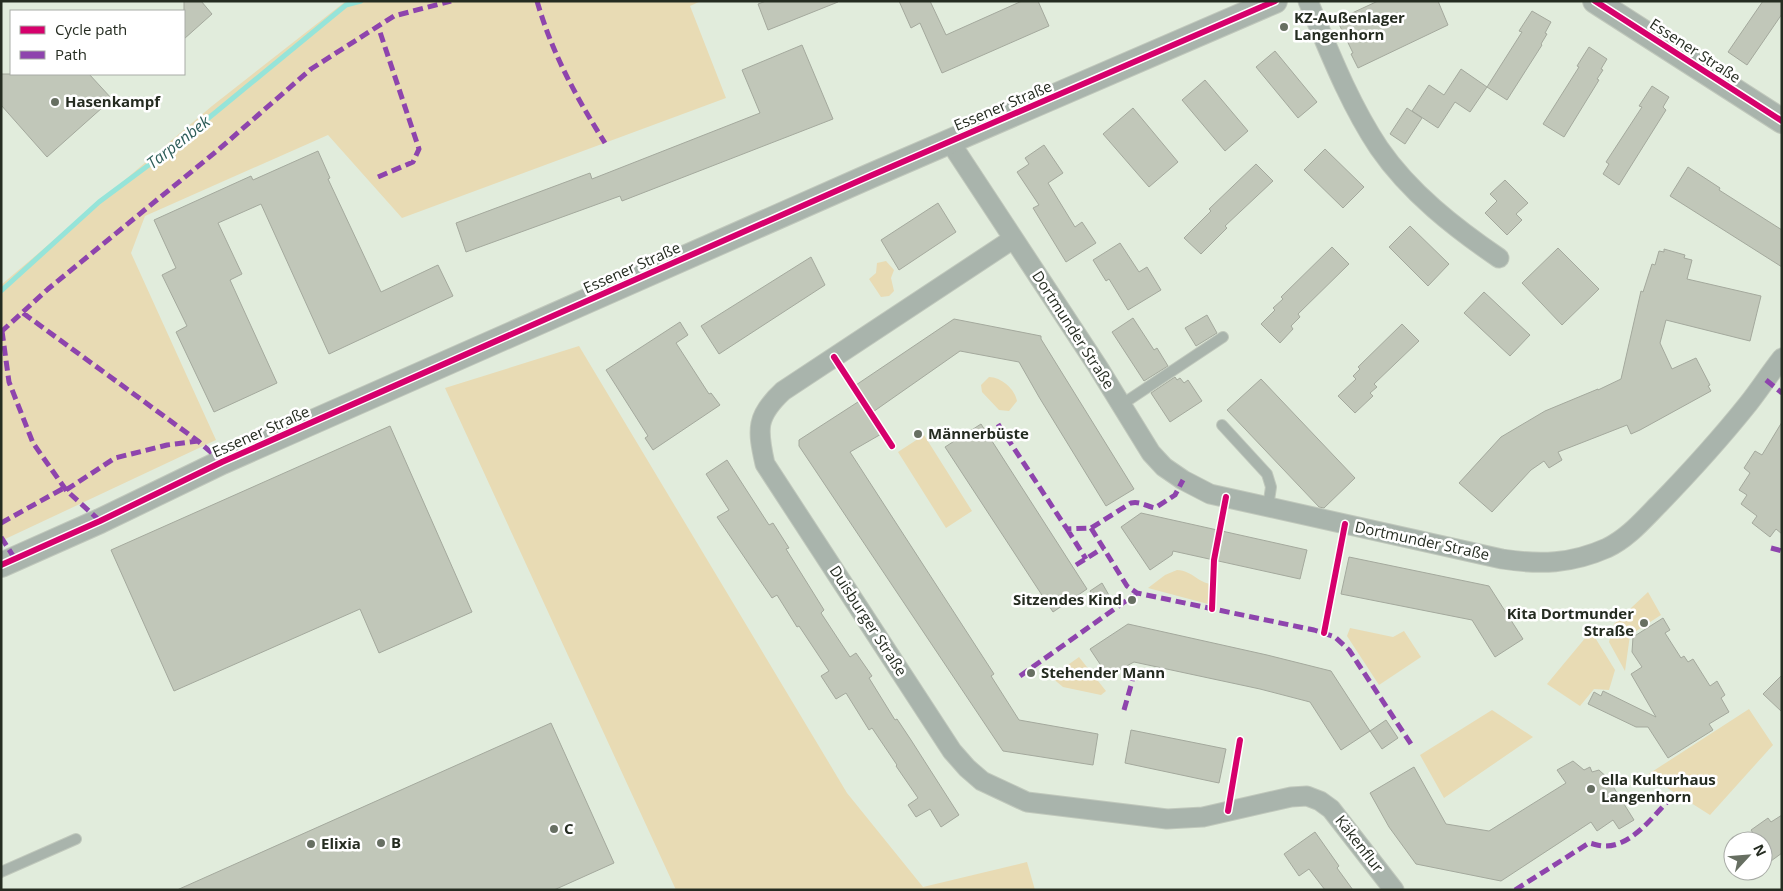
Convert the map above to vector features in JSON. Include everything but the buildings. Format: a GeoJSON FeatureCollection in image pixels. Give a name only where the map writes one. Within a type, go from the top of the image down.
{"type":"FeatureCollection","features":[{"type":"Feature","properties":{"kind":"street","name":"Essener Straße"},"geometry":{"type":"LineString","coordinates":[[1,565],[100,521],[222,462],[1276,1]]}},
{"type":"Feature","properties":{"kind":"street"},"geometry":{"type":"LineString","coordinates":[[1308,1],[1351,100],[1379,148],[1393,167],[1411,188],[1446,219],[1499,258]]}},
{"type":"Feature","properties":{"kind":"street","name":"Essener Straße"},"geometry":{"type":"LineString","coordinates":[[1595,1],[1782,121]]}},
{"type":"Feature","properties":{"kind":"street","name":"Dortmunder Straße"},"geometry":{"type":"LineString","coordinates":[[950,142],[1151,453],[1164,467],[1183,480],[1210,494],[1502,559],[1530,563],[1550,563],[1580,558],[1608,548],[1627,536],[1682,480],[1736,417],[1782,358]]}},
{"type":"Feature","properties":{"kind":"street","name":"Duisburger Straße"},"geometry":{"type":"LineString","coordinates":[[1012,239],[772,400],[763,412],[759,432],[765,464],[952,751],[982,781],[1026,802],[1167,819],[1202,817],[1291,797],[1307,796],[1320,801]]}},
{"type":"Feature","properties":{"kind":"street","name":"Käkenflur"},"geometry":{"type":"LineString","coordinates":[[1320,801],[1332,809],[1339,817],[1394,890]]}},
{"type":"Feature","properties":{"kind":"lane"},"geometry":{"type":"LineString","coordinates":[[1121,405],[1223,336]]}},
{"type":"Feature","properties":{"kind":"lane"},"geometry":{"type":"LineString","coordinates":[[1222,425],[1267,474],[1271,487],[1268,507]]}},
{"type":"Feature","properties":{"kind":"lane"},"geometry":{"type":"LineString","coordinates":[[1,872],[76,839]]}},
{"type":"Feature","properties":{"kind":"shaded area"},"geometry":{"type":"Polygon","coordinates":[[[346,1],[701,1],[690,6],[726,98],[402,218],[328,135],[145,216],[131,253],[216,440],[1,541],[1,285],[212,106],[346,1]]]}},
{"type":"Feature","properties":{"kind":"shaded area"},"geometry":{"type":"Polygon","coordinates":[[[886,261],[894,270],[891,278],[894,291],[889,296],[881,297],[869,279],[876,273],[877,263],[886,261]]]}},
{"type":"Feature","properties":{"kind":"shaded area"},"geometry":{"type":"Polygon","coordinates":[[[579,346],[847,793],[923,887],[1027,862],[1035,890],[676,890],[445,388],[579,346]]]}},
{"type":"Feature","properties":{"kind":"shaded area"},"geometry":{"type":"Polygon","coordinates":[[[989,377],[1003,381],[1016,397],[1017,401],[1009,411],[999,410],[982,392],[981,385],[989,377]]]}},
{"type":"Feature","properties":{"kind":"shaded area"},"geometry":{"type":"Polygon","coordinates":[[[924,435],[972,511],[946,528],[898,452],[924,435]]]}},
{"type":"Feature","properties":{"kind":"shaded area"},"geometry":{"type":"Polygon","coordinates":[[[1177,570],[1187,572],[1203,582],[1212,584],[1208,604],[1148,588],[1165,575],[1177,570]]]}},
{"type":"Feature","properties":{"kind":"shaded area"},"geometry":{"type":"Polygon","coordinates":[[[1648,592],[1661,615],[1630,635],[1625,671],[1609,642],[1614,624],[1648,592]]]}},
{"type":"Feature","properties":{"kind":"shaded area"},"geometry":{"type":"Polygon","coordinates":[[[1350,628],[1393,637],[1404,631],[1421,657],[1379,685],[1347,636],[1350,628]]]}},
{"type":"Feature","properties":{"kind":"shaded area"},"geometry":{"type":"Polygon","coordinates":[[[1591,631],[1615,670],[1609,690],[1594,689],[1580,706],[1547,684],[1591,631]]]}},
{"type":"Feature","properties":{"kind":"shaded area"},"geometry":{"type":"Polygon","coordinates":[[[1079,657],[1106,691],[1101,695],[1063,687],[1051,677],[1079,657]]]}},
{"type":"Feature","properties":{"kind":"shaded area"},"geometry":{"type":"Polygon","coordinates":[[[1749,709],[1773,745],[1710,815],[1647,775],[1749,709]]]}},
{"type":"Feature","properties":{"kind":"shaded area"},"geometry":{"type":"Polygon","coordinates":[[[1492,710],[1533,737],[1444,798],[1420,755],[1492,710]]]}},
{"type":"Feature","properties":{"kind":"waterway","name":"Tarpenbek"},"geometry":{"type":"LineString","coordinates":[[1,291],[99,202],[177,144],[346,5],[361,1]]}},
{"type":"Feature","properties":{"kind":"marked path"},"geometry":{"type":"LineString","coordinates":[[1,332],[48,289],[218,150],[311,69],[394,16],[451,1]]}},
{"type":"Feature","properties":{"kind":"marked path"},"geometry":{"type":"LineString","coordinates":[[537,1],[557,57],[584,109],[605,143]]}},
{"type":"Feature","properties":{"kind":"marked path"},"geometry":{"type":"LineString","coordinates":[[378,26],[419,149],[413,162],[378,177]]}},
{"type":"Feature","properties":{"kind":"marked path"},"geometry":{"type":"LineString","coordinates":[[23,313],[198,441],[222,462]]}},
{"type":"Feature","properties":{"kind":"marked path"},"geometry":{"type":"LineString","coordinates":[[2,331],[9,382],[33,443],[66,490],[100,521]]}},
{"type":"Feature","properties":{"kind":"marked path"},"geometry":{"type":"LineString","coordinates":[[1766,380],[1782,393]]}},
{"type":"Feature","properties":{"kind":"marked path"},"geometry":{"type":"LineString","coordinates":[[998,424],[1067,529],[1091,528],[1131,503],[1140,503],[1155,508],[1175,495],[1183,480]]}},
{"type":"Feature","properties":{"kind":"marked path"},"geometry":{"type":"LineString","coordinates":[[1,523],[64,488],[66,490],[115,458],[167,445],[198,441]]}},
{"type":"Feature","properties":{"kind":"marked path"},"geometry":{"type":"LineString","coordinates":[[1091,528],[1127,586],[1137,593],[1314,630],[1335,637],[1349,650],[1411,744]]}},
{"type":"Feature","properties":{"kind":"marked path"},"geometry":{"type":"LineString","coordinates":[[1067,529],[1086,559]]}},
{"type":"Feature","properties":{"kind":"marked path"},"geometry":{"type":"LineString","coordinates":[[1,537],[15,559]]}},
{"type":"Feature","properties":{"kind":"marked path"},"geometry":{"type":"LineString","coordinates":[[1076,565],[1103,548]]}},
{"type":"Feature","properties":{"kind":"marked path"},"geometry":{"type":"LineString","coordinates":[[1771,548],[1782,551]]}},
{"type":"Feature","properties":{"kind":"marked path"},"geometry":{"type":"LineString","coordinates":[[1020,676],[1137,593]]}},
{"type":"Feature","properties":{"kind":"marked path"},"geometry":{"type":"LineString","coordinates":[[1124,710],[1134,667]]}},
{"type":"Feature","properties":{"kind":"marked path"},"geometry":{"type":"LineString","coordinates":[[1515,890],[1589,843],[1602,846],[1623,842],[1647,824],[1667,802]]}},
{"type":"Feature","properties":{"kind":"cycle path"},"geometry":{"type":"LineString","coordinates":[[1,565],[100,521],[222,462],[870,176],[1275,1]]}},
{"type":"Feature","properties":{"kind":"cycle path"},"geometry":{"type":"LineString","coordinates":[[1595,1],[1782,121]]}},
{"type":"Feature","properties":{"kind":"cycle path"},"geometry":{"type":"LineString","coordinates":[[834,357],[892,446]]}},
{"type":"Feature","properties":{"kind":"cycle path"},"geometry":{"type":"LineString","coordinates":[[1212,609],[1214,560],[1226,497]]}},
{"type":"Feature","properties":{"kind":"cycle path"},"geometry":{"type":"LineString","coordinates":[[1324,633],[1345,524]]}},
{"type":"Feature","properties":{"kind":"cycle path"},"geometry":{"type":"LineString","coordinates":[[1228,811],[1240,740]]}},
{"type":"Feature","properties":{"kind":"place","name":"KZ-Außenlager Langenhorn"},"geometry":{"type":"Point","coordinates":[1284,27]}},
{"type":"Feature","properties":{"kind":"place","name":"Hasenkampf"},"geometry":{"type":"Point","coordinates":[55,102]}},
{"type":"Feature","properties":{"kind":"place","name":"Männerbüste"},"geometry":{"type":"Point","coordinates":[918,434]}},
{"type":"Feature","properties":{"kind":"place","name":"Sitzendes Kind"},"geometry":{"type":"Point","coordinates":[1132,600]}},
{"type":"Feature","properties":{"kind":"place","name":"Kita Dortmunder Straße"},"geometry":{"type":"Point","coordinates":[1644,623]}},
{"type":"Feature","properties":{"kind":"place","name":"Stehender Mann"},"geometry":{"type":"Point","coordinates":[1031,673]}},
{"type":"Feature","properties":{"kind":"place","name":"ella Kulturhaus Langenhorn"},"geometry":{"type":"Point","coordinates":[1591,789]}},
{"type":"Feature","properties":{"kind":"place","name":"C"},"geometry":{"type":"Point","coordinates":[554,829]}},
{"type":"Feature","properties":{"kind":"place","name":"B"},"geometry":{"type":"Point","coordinates":[381,843]}},
{"type":"Feature","properties":{"kind":"place","name":"Elixia"},"geometry":{"type":"Point","coordinates":[311,844]}}]}
